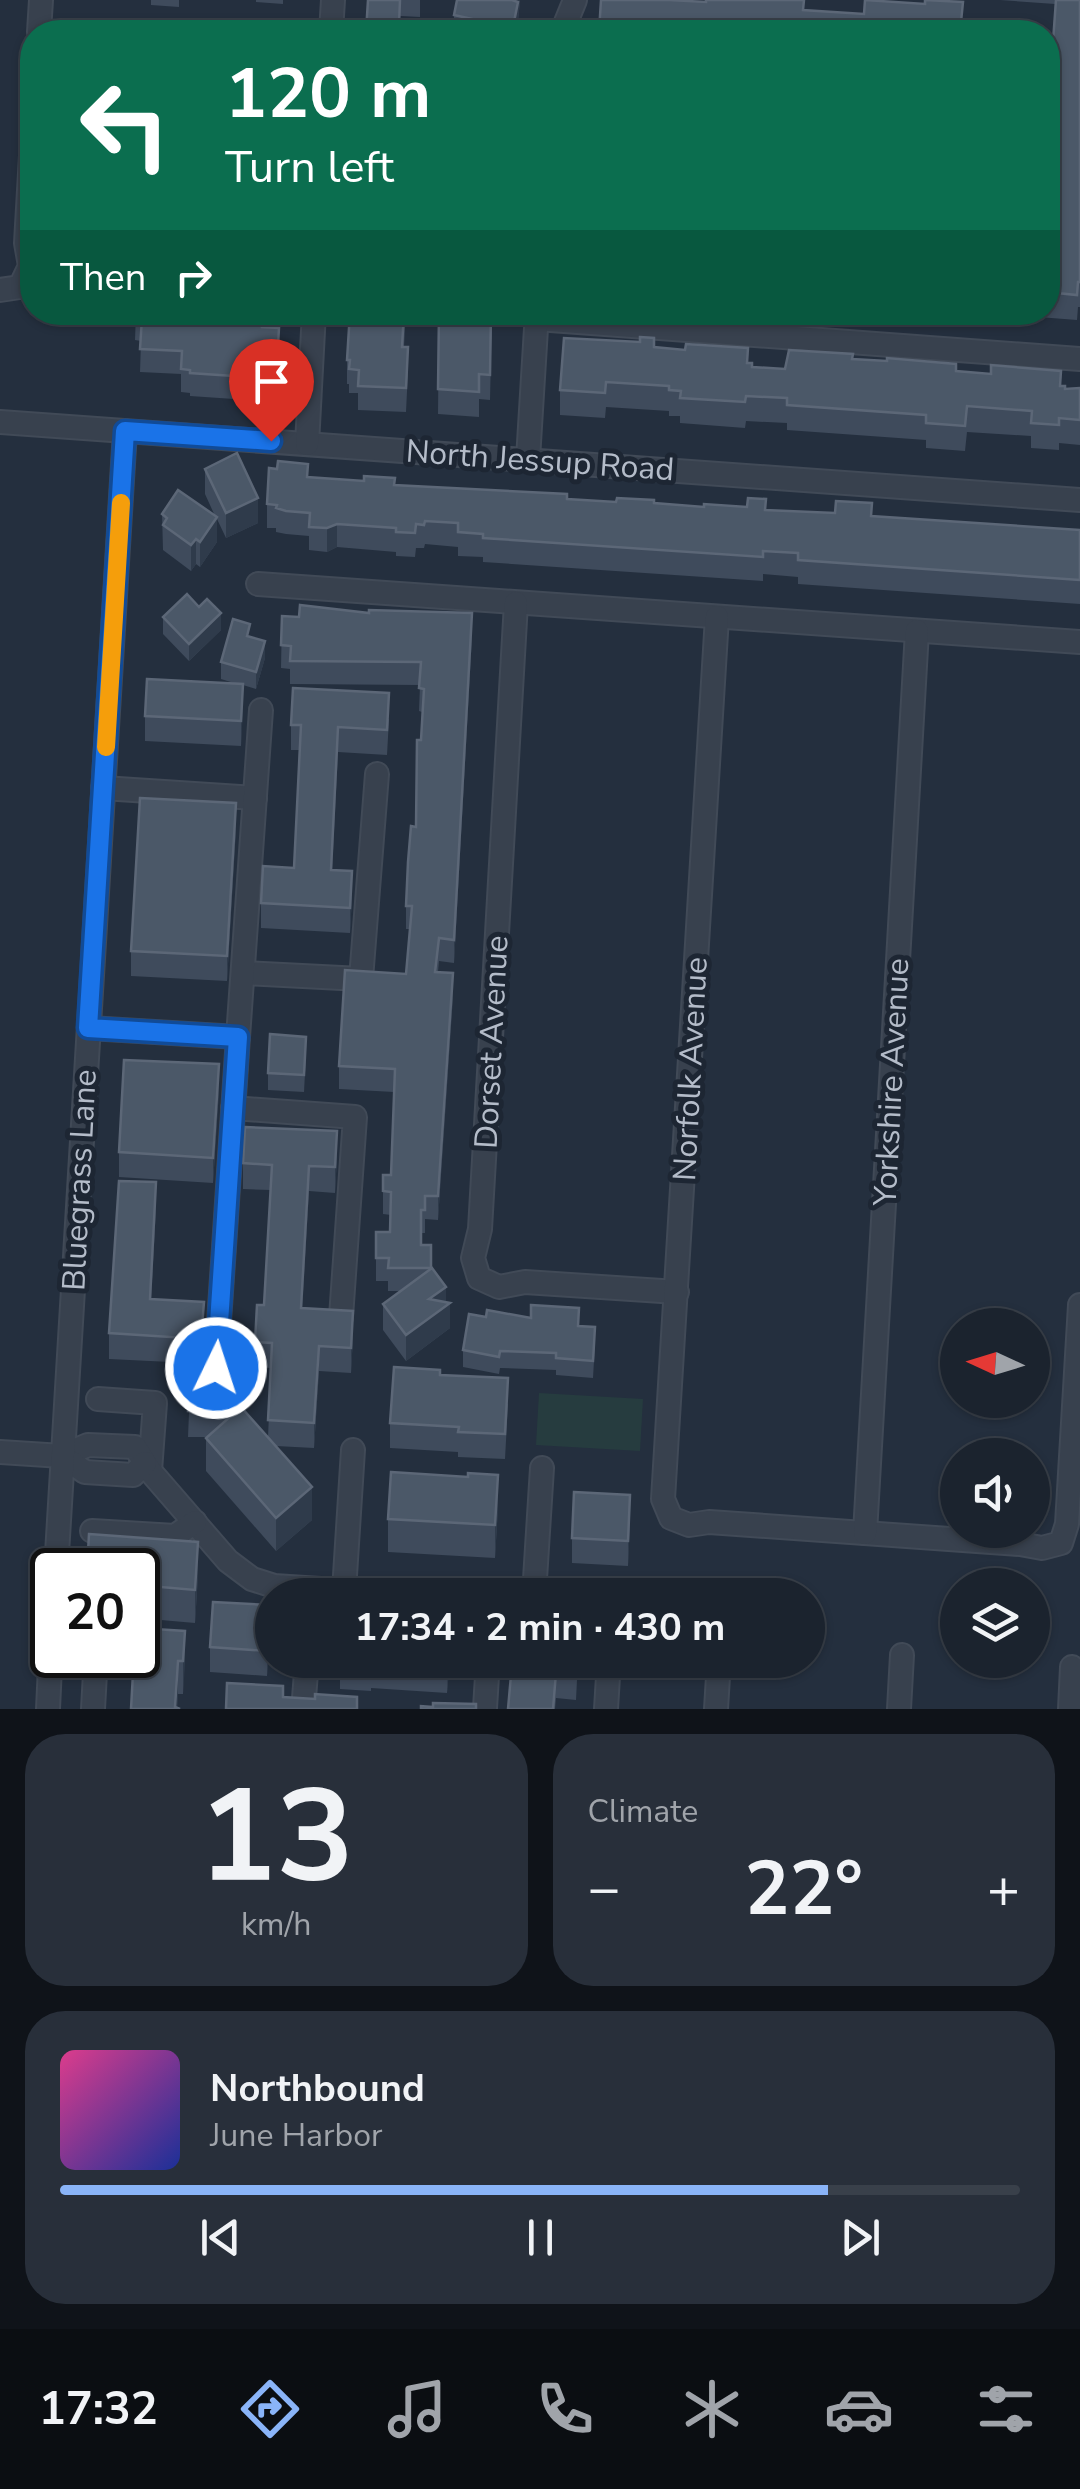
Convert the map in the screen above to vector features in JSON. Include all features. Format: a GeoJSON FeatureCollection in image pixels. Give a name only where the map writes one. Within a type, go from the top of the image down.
{"type":"FeatureCollection","features":[{"type":"Feature","properties":{"kind":"street"},"geometry":{"type":"LineString","coordinates":[[308,444],[313,325]]}},
{"type":"Feature","properties":{"kind":"street"},"geometry":{"type":"LineString","coordinates":[[528,459],[536,325]]}},
{"type":"Feature","properties":{"kind":"street"},"geometry":{"type":"LineString","coordinates":[[651,325],[1080,359]]}},
{"type":"Feature","properties":{"kind":"street","name":"North Jessup Road"},"geometry":{"type":"LineString","coordinates":[[0,422],[1080,500]]}},
{"type":"Feature","properties":{"kind":"street","name":"Bluegrass Lane"},"geometry":{"type":"LineString","coordinates":[[57,1548],[125,431]]}},
{"type":"Feature","properties":{"kind":"street"},"geometry":{"type":"LineString","coordinates":[[258,584],[1080,642]]}},
{"type":"Feature","properties":{"kind":"street","name":"Dorset Avenue"},"geometry":{"type":"LineString","coordinates":[[516,603],[480,1229],[473,1258],[479,1278],[499,1287],[526,1282],[677,1292]]}},
{"type":"Feature","properties":{"kind":"street","name":"Norfolk Avenue"},"geometry":{"type":"LineString","coordinates":[[718,618],[663,1499],[671,1518],[689,1525],[708,1522],[865,1534]]}},
{"type":"Feature","properties":{"kind":"street","name":"Yorkshire Avenue"},"geometry":{"type":"LineString","coordinates":[[865,1534],[916,631]]}},
{"type":"Feature","properties":{"kind":"street"},"geometry":{"type":"LineString","coordinates":[[216,1368],[261,710]]}},
{"type":"Feature","properties":{"kind":"street"},"geometry":{"type":"LineString","coordinates":[[243,972],[361,980],[376,774]]}},
{"type":"Feature","properties":{"kind":"street"},"geometry":{"type":"LineString","coordinates":[[104,788],[255,798]]}},
{"type":"Feature","properties":{"kind":"street"},"geometry":{"type":"LineString","coordinates":[[88,1028],[238,1037]]}},
{"type":"Feature","properties":{"kind":"street"},"geometry":{"type":"LineString","coordinates":[[233,1108],[355,1117],[342,1317]]}},
{"type":"Feature","properties":{"kind":"street"},"geometry":{"type":"LineString","coordinates":[[865,1534],[1042,1548],[1061,1543],[1067,1524],[1080,1305]]}},
{"type":"Feature","properties":{"kind":"street"},"geometry":{"type":"LineString","coordinates":[[98,1400],[155,1403],[148,1467],[228,1561],[255,1581]]}},
{"type":"Feature","properties":{"kind":"street"},"geometry":{"type":"LineString","coordinates":[[345,1578],[353,1450]]}},
{"type":"Feature","properties":{"kind":"street"},"geometry":{"type":"LineString","coordinates":[[0,1452],[62,1456],[85,1472],[133,1475],[148,1467]]}},
{"type":"Feature","properties":{"kind":"street"},"geometry":{"type":"LineString","coordinates":[[535,1578],[542,1468]]}},
{"type":"Feature","properties":{"kind":"street"},"geometry":{"type":"LineString","coordinates":[[92,1531],[175,1536],[195,1522]]}},
{"type":"Feature","properties":{"kind":"street"},"geometry":{"type":"LineString","coordinates":[[899,1709],[902,1655]]}},
{"type":"Feature","properties":{"kind":"street"},"geometry":{"type":"LineString","coordinates":[[1070,1709],[1072,1667]]}},
{"type":"Feature","properties":{"kind":"street"},"geometry":{"type":"LineString","coordinates":[[48,1709],[49,1678]]}},
{"type":"Feature","properties":{"kind":"street"},"geometry":{"type":"LineString","coordinates":[[92,1709],[94,1678]]}},
{"type":"Feature","properties":{"kind":"street"},"geometry":{"type":"LineString","coordinates":[[304,1698],[305,1678]]}},
{"type":"Feature","properties":{"kind":"street"},"geometry":{"type":"LineString","coordinates":[[485,1708],[487,1678]]}},
{"type":"Feature","properties":{"kind":"street"},"geometry":{"type":"LineString","coordinates":[[606,1709],[608,1678]]}},
{"type":"Feature","properties":{"kind":"street"},"geometry":{"type":"LineString","coordinates":[[716,1709],[719,1678]]}},
{"type":"Feature","properties":{"kind":"green space"},"geometry":{"type":"Polygon","coordinates":[[[539,1393],[643,1399],[640,1451],[536,1445],[539,1393]]]}},
{"type":"Feature","properties":{"kind":"building"},"geometry":{"type":"Polygon","coordinates":[[[368,0],[400,0],[399,20],[367,20],[368,0]]]}},
{"type":"Feature","properties":{"kind":"building"},"geometry":{"type":"Polygon","coordinates":[[[457,0],[518,2],[514,20],[472,20],[454,15],[457,0]]]}},
{"type":"Feature","properties":{"kind":"building"},"geometry":{"type":"Polygon","coordinates":[[[601,0],[804,0],[803,10],[864,14],[865,0],[963,2],[961,20],[600,20],[601,0]]]}},
{"type":"Feature","properties":{"kind":"building"},"geometry":{"type":"Polygon","coordinates":[[[1056,0],[1080,0],[1077,295],[1060,293],[1060,20],[1055,20],[1056,0]]]}},
{"type":"Feature","properties":{"kind":"building"},"geometry":{"type":"Polygon","coordinates":[[[142,325],[279,328],[276,379],[190,373],[181,369],[182,351],[140,349],[142,325]]]}},
{"type":"Feature","properties":{"kind":"building"},"geometry":{"type":"Polygon","coordinates":[[[349,325],[403,325],[402,347],[408,347],[406,388],[358,386],[359,370],[349,369],[349,325]]]}},
{"type":"Feature","properties":{"kind":"building"},"geometry":{"type":"Polygon","coordinates":[[[439,325],[491,325],[490,375],[479,374],[479,392],[438,389],[439,325]]]}},
{"type":"Feature","properties":{"kind":"building"},"geometry":{"type":"Polygon","coordinates":[[[640,337],[654,338],[654,347],[685,350],[686,344],[748,348],[747,363],[752,363],[752,367],[785,369],[789,350],[853,354],[852,359],[956,364],[956,371],[991,374],[991,365],[1061,371],[1060,386],[1080,388],[1080,420],[1059,418],[1059,425],[1031,423],[1032,411],[967,406],[965,426],[926,423],[926,415],[787,405],[787,398],[746,396],[745,402],[680,398],[681,391],[669,390],[669,386],[606,382],[605,393],[560,390],[564,338],[640,342],[640,337]]]}},
{"type":"Feature","properties":{"kind":"building"},"geometry":{"type":"Polygon","coordinates":[[[237,453],[258,498],[226,513],[205,469],[237,453]]]}},
{"type":"Feature","properties":{"kind":"building"},"geometry":{"type":"Polygon","coordinates":[[[278,461],[308,464],[307,477],[364,481],[364,476],[395,478],[394,485],[567,494],[567,499],[616,502],[617,498],[654,500],[704,507],[747,507],[748,498],[766,499],[765,510],[835,513],[836,501],[872,503],[871,516],[1080,530],[1080,580],[798,560],[798,553],[763,551],[763,557],[483,538],[483,534],[458,532],[458,523],[425,521],[424,525],[416,524],[415,533],[337,524],[309,527],[310,513],[267,504],[269,468],[277,469],[278,461]]]}},
{"type":"Feature","properties":{"kind":"building"},"geometry":{"type":"Polygon","coordinates":[[[178,490],[217,517],[200,542],[196,539],[191,545],[163,525],[167,518],[162,514],[178,490]]]}},
{"type":"Feature","properties":{"kind":"building"},"geometry":{"type":"Polygon","coordinates":[[[187,594],[199,607],[207,599],[221,613],[189,644],[163,617],[187,594]]]}},
{"type":"Feature","properties":{"kind":"building"},"geometry":{"type":"Polygon","coordinates":[[[300,605],[369,613],[472,613],[454,940],[439,938],[435,972],[453,973],[438,1196],[425,1196],[425,1210],[421,1210],[421,1245],[431,1245],[431,1268],[388,1268],[389,1258],[376,1258],[376,1232],[390,1232],[391,1192],[383,1191],[383,1175],[391,1175],[395,1069],[339,1066],[345,970],[406,974],[412,906],[406,906],[408,862],[411,826],[416,827],[417,740],[421,740],[424,689],[419,688],[421,662],[290,661],[291,646],[281,645],[282,616],[299,617],[300,605]]]}},
{"type":"Feature","properties":{"kind":"building"},"geometry":{"type":"Polygon","coordinates":[[[233,619],[250,624],[247,636],[265,641],[256,672],[221,662],[233,619]]]}},
{"type":"Feature","properties":{"kind":"building"},"geometry":{"type":"Polygon","coordinates":[[[147,679],[243,684],[241,721],[145,716],[147,679]]]}},
{"type":"Feature","properties":{"kind":"building"},"geometry":{"type":"Polygon","coordinates":[[[293,688],[389,693],[387,730],[338,727],[331,870],[352,871],[350,908],[261,903],[263,866],[294,868],[301,725],[291,725],[293,688]]]}},
{"type":"Feature","properties":{"kind":"building"},"geometry":{"type":"Polygon","coordinates":[[[140,798],[236,803],[227,956],[131,951],[140,798]]]}},
{"type":"Feature","properties":{"kind":"building"},"geometry":{"type":"Polygon","coordinates":[[[270,1034],[306,1037],[304,1075],[268,1073],[270,1034]]]}},
{"type":"Feature","properties":{"kind":"building"},"geometry":{"type":"Polygon","coordinates":[[[124,1060],[219,1064],[213,1158],[119,1152],[124,1060]]]}},
{"type":"Feature","properties":{"kind":"building"},"geometry":{"type":"Polygon","coordinates":[[[245,1127],[337,1131],[335,1167],[309,1166],[301,1308],[353,1311],[351,1348],[319,1346],[314,1423],[268,1420],[272,1343],[255,1342],[257,1305],[264,1305],[272,1165],[243,1163],[245,1127]]]}},
{"type":"Feature","properties":{"kind":"building"},"geometry":{"type":"Polygon","coordinates":[[[119,1181],[156,1182],[150,1299],[204,1302],[201,1339],[109,1333],[119,1181]]]}},
{"type":"Feature","properties":{"kind":"building"},"geometry":{"type":"Polygon","coordinates":[[[432,1268],[446,1287],[429,1299],[450,1303],[406,1335],[383,1304],[432,1268]]]}},
{"type":"Feature","properties":{"kind":"building"},"geometry":{"type":"Polygon","coordinates":[[[531,1305],[579,1308],[578,1326],[595,1327],[593,1361],[556,1358],[556,1353],[500,1351],[499,1357],[463,1350],[469,1314],[486,1317],[487,1310],[531,1318],[531,1305]]]}},
{"type":"Feature","properties":{"kind":"building"},"geometry":{"type":"Polygon","coordinates":[[[191,1356],[237,1358],[234,1414],[188,1411],[191,1356]]]}},
{"type":"Feature","properties":{"kind":"building"},"geometry":{"type":"Polygon","coordinates":[[[394,1367],[440,1370],[440,1375],[508,1378],[505,1434],[390,1423],[394,1367]]]}},
{"type":"Feature","properties":{"kind":"building"},"geometry":{"type":"Polygon","coordinates":[[[241,1407],[312,1487],[276,1518],[206,1438],[241,1407]]]}},
{"type":"Feature","properties":{"kind":"building"},"geometry":{"type":"Polygon","coordinates":[[[391,1472],[498,1475],[495,1525],[388,1519],[391,1472]]]}},
{"type":"Feature","properties":{"kind":"building"},"geometry":{"type":"Polygon","coordinates":[[[574,1492],[630,1495],[628,1541],[572,1538],[574,1492]]]}},
{"type":"Feature","properties":{"kind":"building"},"geometry":{"type":"Polygon","coordinates":[[[89,1534],[198,1542],[195,1590],[160,1587],[160,1548],[88,1548],[89,1534]]]}},
{"type":"Feature","properties":{"kind":"building"},"geometry":{"type":"Polygon","coordinates":[[[213,1602],[255,1604],[255,1650],[210,1647],[213,1602]]]}},
{"type":"Feature","properties":{"kind":"building"},"geometry":{"type":"Polygon","coordinates":[[[160,1629],[185,1631],[183,1661],[178,1661],[175,1707],[180,1709],[131,1709],[133,1678],[160,1678],[160,1629]]]}},
{"type":"Feature","properties":{"kind":"building"},"geometry":{"type":"Polygon","coordinates":[[[511,1678],[556,1678],[553,1709],[508,1709],[511,1678]]]}},
{"type":"Feature","properties":{"kind":"building"},"geometry":{"type":"Polygon","coordinates":[[[227,1683],[283,1686],[283,1697],[357,1697],[357,1709],[226,1709],[227,1683]]]}},
{"type":"Feature","properties":{"kind":"building"},"geometry":{"type":"Polygon","coordinates":[[[433,1703],[476,1704],[476,1709],[421,1709],[433,1707],[433,1703]]]}},
{"type":"Feature","properties":{"kind":"slow traffic"},"geometry":{"type":"LineString","coordinates":[[106,747],[121,503]]}},
{"type":"Feature","properties":{"kind":"route"},"geometry":{"type":"LineString","coordinates":[[216,1368],[238,1037],[88,1028],[125,431],[271,441]]}}]}
